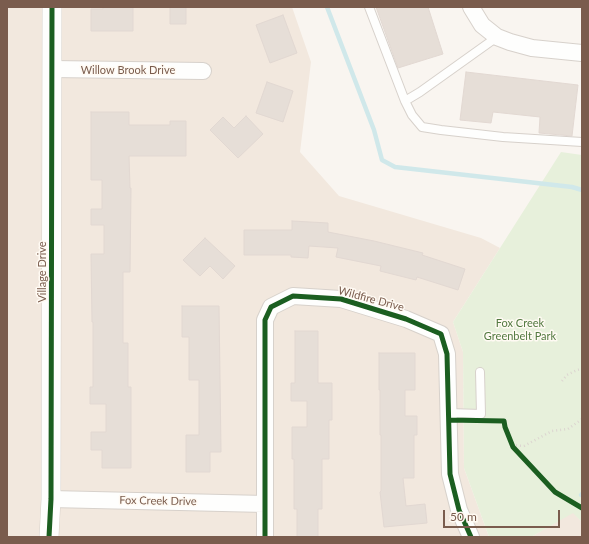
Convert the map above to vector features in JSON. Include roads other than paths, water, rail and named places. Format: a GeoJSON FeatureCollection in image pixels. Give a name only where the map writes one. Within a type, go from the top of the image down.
{"type":"FeatureCollection","features":[{"type":"Feature","properties":{"kind":"street","name":"Village Drive"},"geometry":{"type":"LineString","coordinates":[[49,537],[51,499],[52,7]]}},
{"type":"Feature","properties":{"kind":"street"},"geometry":{"type":"LineString","coordinates":[[471,7],[482,25],[497,37],[532,48],[582,53]]}},
{"type":"Feature","properties":{"kind":"street","name":"Willow Brook Drive"},"geometry":{"type":"LineString","coordinates":[[52,69],[203,71]]}},
{"type":"Feature","properties":{"kind":"street","name":"Wildfire Drive"},"geometry":{"type":"LineString","coordinates":[[265,537],[265,320],[272,307],[293,296],[341,299],[406,319],[441,334],[447,354],[450,474],[459,510],[471,537]]}},
{"type":"Feature","properties":{"kind":"street","name":"Fox Creek Drive"},"geometry":{"type":"LineString","coordinates":[[51,499],[265,504]]}},
{"type":"Feature","properties":{"kind":"lane"},"geometry":{"type":"LineString","coordinates":[[370,7],[412,115],[422,126],[464,133],[582,142]]}},
{"type":"Feature","properties":{"kind":"lane"},"geometry":{"type":"LineString","coordinates":[[406,101],[497,37]]}},
{"type":"Feature","properties":{"kind":"lane"},"geometry":{"type":"LineString","coordinates":[[449,413],[481,414],[480,372]]}},
{"type":"Feature","properties":{"kind":"waterway"},"geometry":{"type":"LineString","coordinates":[[327,7],[374,130],[382,160],[395,167],[572,187],[582,190]]}},
{"type":"Feature","properties":{"kind":"park label","name":"Fox Creek Greenbelt Park"},"geometry":{"type":"Point","coordinates":[520,329]}}]}
